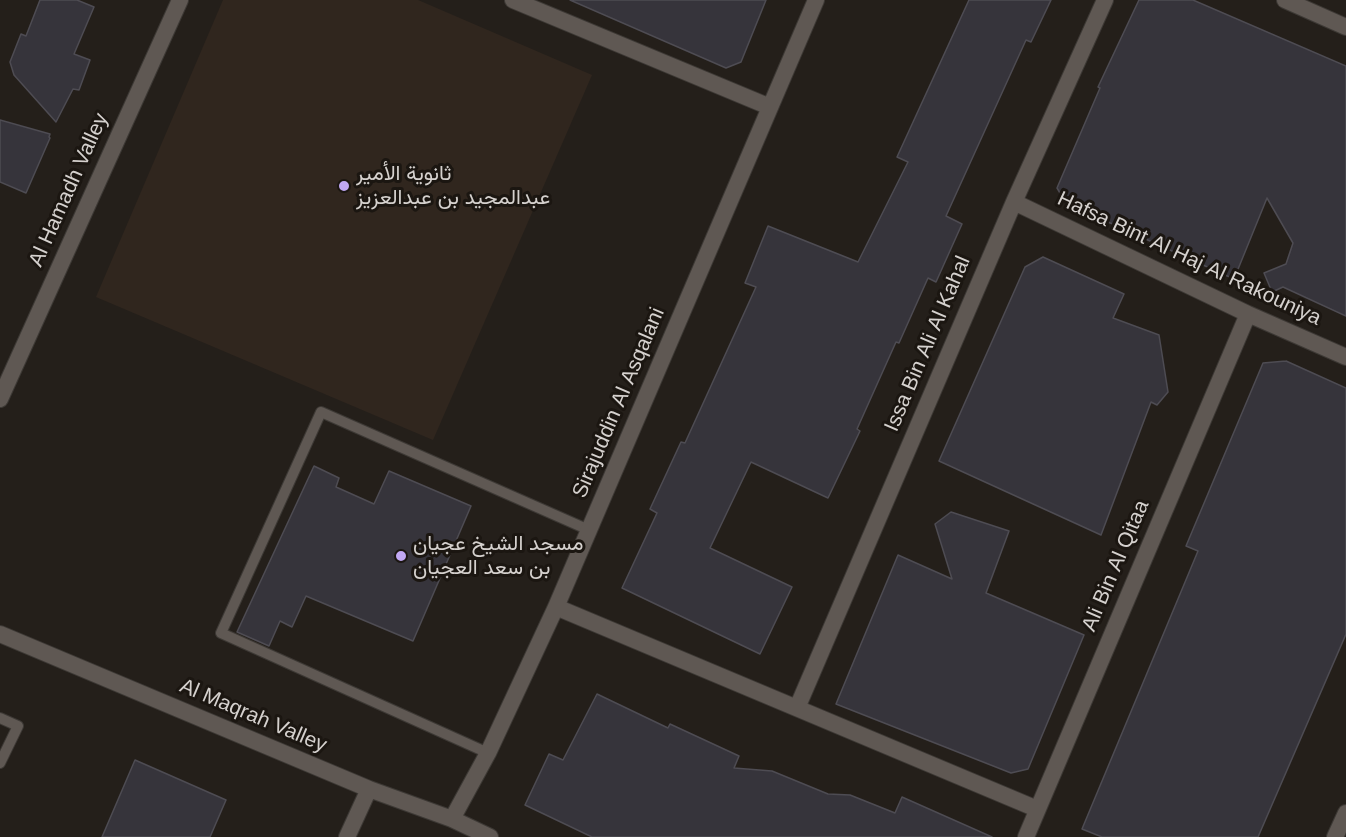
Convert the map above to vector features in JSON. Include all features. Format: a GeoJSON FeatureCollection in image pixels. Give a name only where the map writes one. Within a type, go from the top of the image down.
{"type":"FeatureCollection","features":[{"type":"Feature","properties":{"kind":"street","name":"Al Hamadh Valley"},"geometry":{"type":"LineString","coordinates":[[0,399],[180,0]]}},
{"type":"Feature","properties":{"kind":"street"},"geometry":{"type":"LineString","coordinates":[[513,0],[770,107]]}},
{"type":"Feature","properties":{"kind":"street","name":"Sirajuddin Al Asqalani"},"geometry":{"type":"LineString","coordinates":[[452,819],[488,753],[556,607],[816,0]]}},
{"type":"Feature","properties":{"kind":"street","name":"Issa Bin Ali Al Kahal"},"geometry":{"type":"LineString","coordinates":[[797,708],[1014,202],[1105,0]]}},
{"type":"Feature","properties":{"kind":"street"},"geometry":{"type":"LineString","coordinates":[[1285,0],[1346,27]]}},
{"type":"Feature","properties":{"kind":"street","name":"Hafsa Bint Al Haj Al Rakouniya"},"geometry":{"type":"LineString","coordinates":[[1014,202],[1248,314],[1346,357]]}},
{"type":"Feature","properties":{"kind":"street","name":"Ali Bin Al Qitaa"},"geometry":{"type":"LineString","coordinates":[[1026,837],[1248,314]]}},
{"type":"Feature","properties":{"kind":"street"},"geometry":{"type":"LineString","coordinates":[[556,607],[1037,809]]}},
{"type":"Feature","properties":{"kind":"street","name":"Al Maqrah Valley"},"geometry":{"type":"LineString","coordinates":[[0,634],[369,789],[452,819],[490,837]]}},
{"type":"Feature","properties":{"kind":"street"},"geometry":{"type":"LineString","coordinates":[[347,837],[369,789]]}},
{"type":"Feature","properties":{"kind":"street"},"geometry":{"type":"LineString","coordinates":[[1335,837],[1346,813]]}},
{"type":"Feature","properties":{"kind":"lane"},"geometry":{"type":"LineString","coordinates":[[488,753],[221,633],[321,412],[589,530]]}},
{"type":"Feature","properties":{"kind":"lane"},"geometry":{"type":"LineString","coordinates":[[0,718],[18,726],[0,763]]}},
{"type":"Feature","properties":{"kind":"shaded area","name":"ثانوية الأمير عبدالمجيد بن عبدالعزيز"},"geometry":{"type":"Polygon","coordinates":[[[223,0],[418,0],[592,75],[433,440],[96,297],[223,0]]]}},
{"type":"Feature","properties":{"kind":"building"},"geometry":{"type":"Polygon","coordinates":[[[40,0],[77,0],[94,7],[74,54],[90,60],[79,90],[73,89],[56,122],[14,75],[10,62],[21,34],[26,36],[40,0]]]}},
{"type":"Feature","properties":{"kind":"building"},"geometry":{"type":"Polygon","coordinates":[[[570,0],[766,0],[741,62],[726,68],[570,0]]]}},
{"type":"Feature","properties":{"kind":"building"},"geometry":{"type":"Polygon","coordinates":[[[969,0],[1051,0],[1031,42],[1026,40],[946,216],[962,224],[936,282],[928,278],[899,343],[896,342],[857,429],[860,431],[828,498],[751,462],[710,548],[792,587],[760,654],[622,588],[657,513],[650,509],[681,442],[685,443],[756,287],[745,283],[768,226],[858,262],[908,162],[897,157],[969,0]]]}},
{"type":"Feature","properties":{"kind":"building"},"geometry":{"type":"Polygon","coordinates":[[[1139,0],[1193,0],[1346,66],[1346,316],[1283,287],[1272,292],[1264,273],[1286,264],[1293,243],[1267,198],[1234,279],[1066,203],[1057,188],[1100,88],[1098,87],[1139,0]]]}},
{"type":"Feature","properties":{"kind":"building"},"geometry":{"type":"Polygon","coordinates":[[[0,120],[50,134],[26,193],[0,182],[0,120]]]}},
{"type":"Feature","properties":{"kind":"building"},"geometry":{"type":"Polygon","coordinates":[[[1043,257],[1124,294],[1113,318],[1159,335],[1168,392],[1157,405],[1151,402],[1101,535],[939,461],[1025,267],[1043,257]]]}},
{"type":"Feature","properties":{"kind":"building"},"geometry":{"type":"Polygon","coordinates":[[[1286,361],[1346,388],[1346,634],[1258,837],[1102,837],[1082,829],[1198,551],[1186,546],[1263,363],[1286,361]]]}},
{"type":"Feature","properties":{"kind":"building"},"geometry":{"type":"Polygon","coordinates":[[[314,466],[339,478],[336,487],[374,504],[389,471],[471,506],[413,641],[306,596],[292,627],[280,621],[269,646],[237,632],[314,466]]]}},
{"type":"Feature","properties":{"kind":"building"},"geometry":{"type":"Polygon","coordinates":[[[951,512],[1009,531],[986,593],[1084,635],[1028,769],[1011,773],[836,704],[898,555],[952,579],[935,524],[951,512]]]}},
{"type":"Feature","properties":{"kind":"building"},"geometry":{"type":"Polygon","coordinates":[[[597,694],[668,728],[670,724],[739,756],[734,768],[772,771],[828,794],[850,795],[895,813],[902,797],[992,837],[592,837],[525,805],[549,754],[563,760],[597,694]]]}},
{"type":"Feature","properties":{"kind":"building"},"geometry":{"type":"Polygon","coordinates":[[[135,760],[226,800],[210,837],[102,837],[135,760]]]}},
{"type":"Feature","properties":{"kind":"place","name":"ثانوية الأمير عبدالمجيد بن عبدالعزيز"},"geometry":{"type":"Point","coordinates":[344,186]}},
{"type":"Feature","properties":{"kind":"place","name":"مسجد الشيخ عجيان بن سعد العجيان"},"geometry":{"type":"Point","coordinates":[401,556]}}]}
